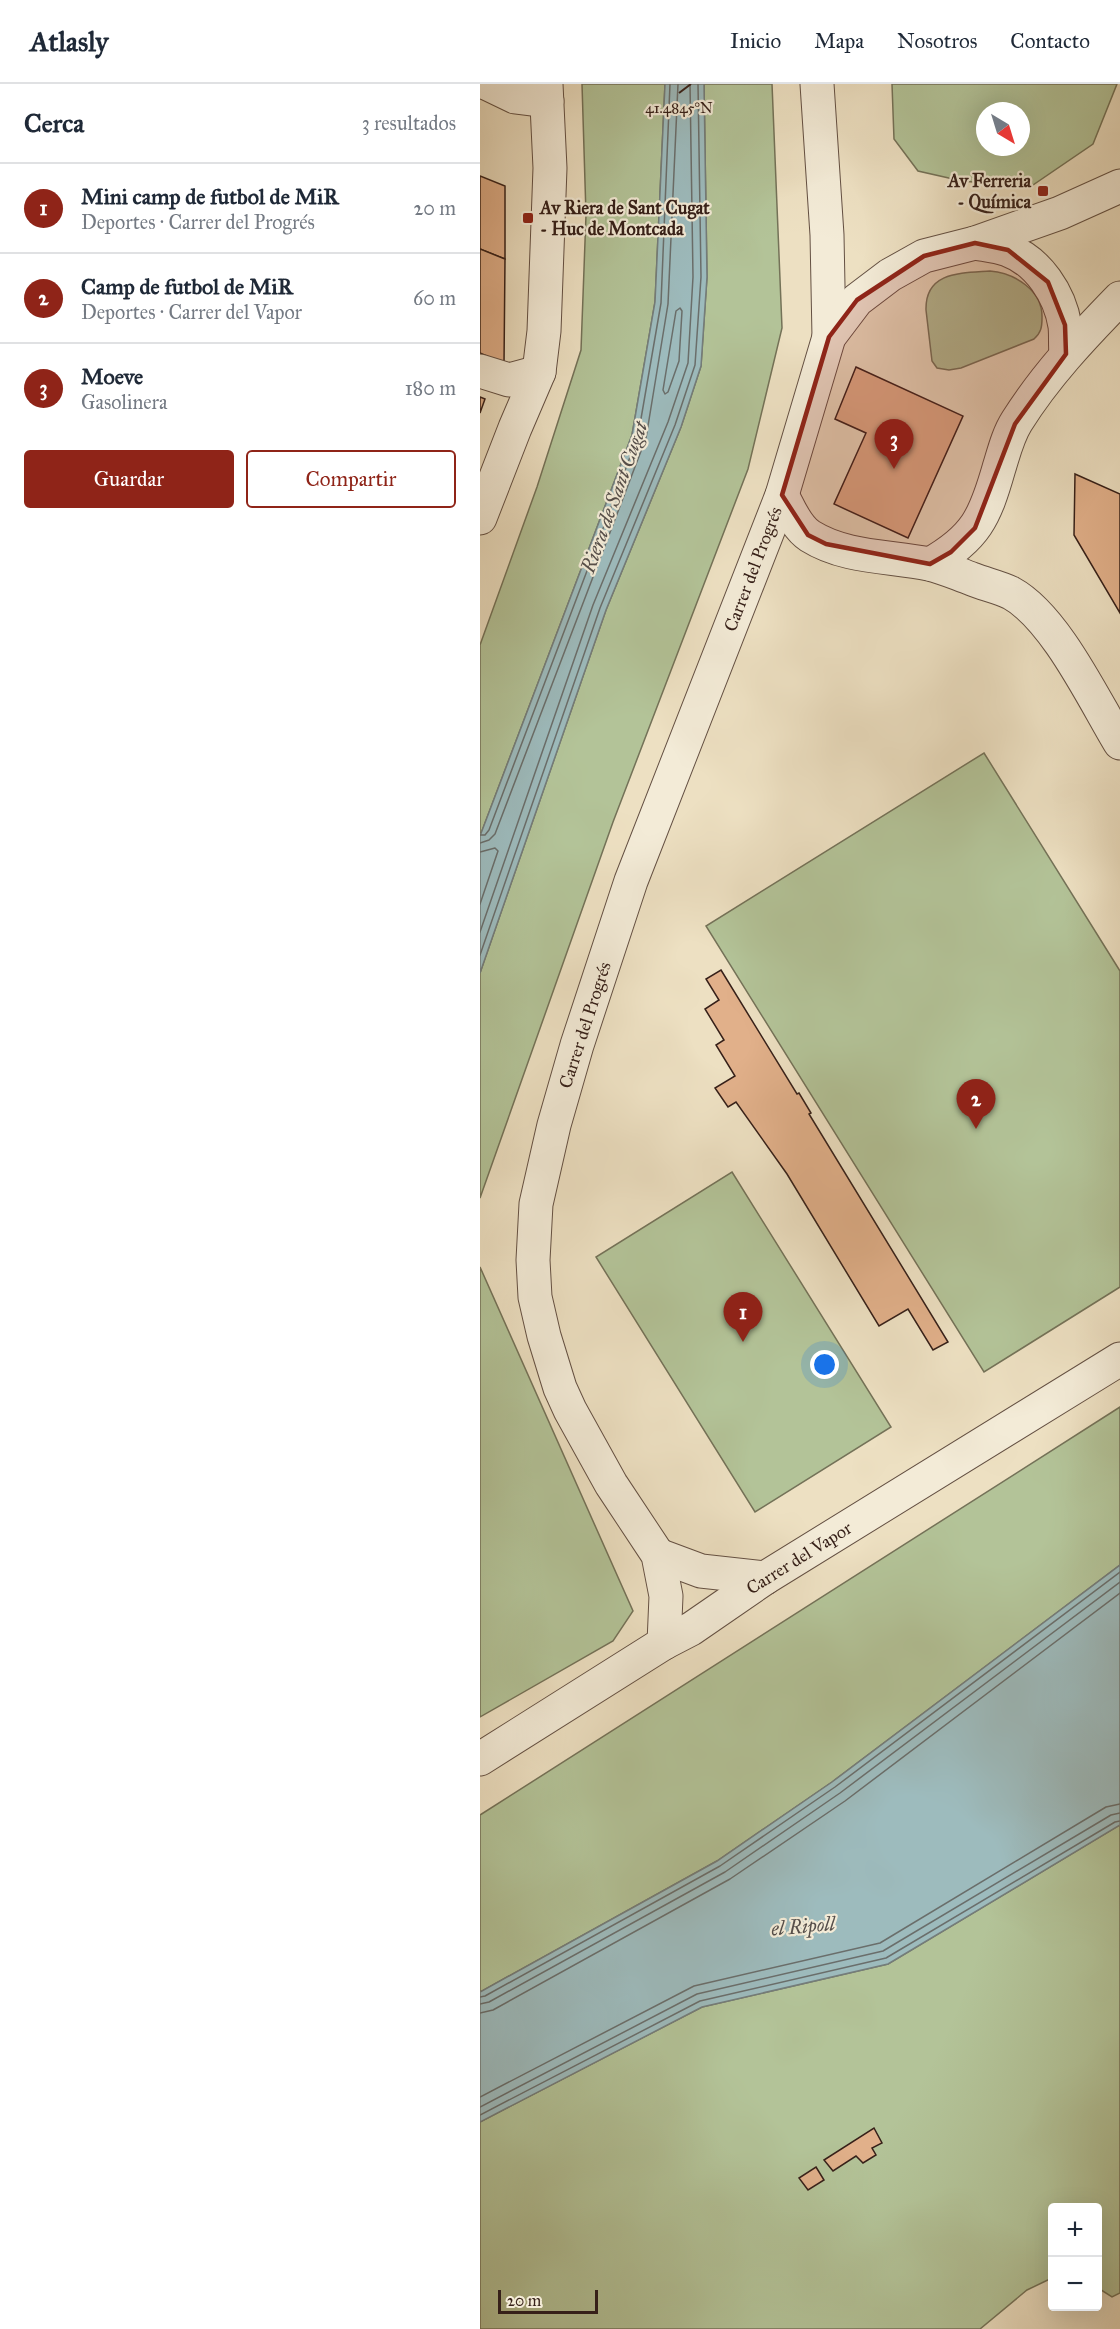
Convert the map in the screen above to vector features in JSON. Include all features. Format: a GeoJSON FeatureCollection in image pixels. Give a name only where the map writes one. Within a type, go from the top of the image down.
{"type":"FeatureCollection","features":[{"type":"Feature","properties":{"kind":"street"},"geometry":{"type":"LineString","coordinates":[[480,518],[514,428],[540,372],[544,331],[550,168],[546,93],[514,97],[488,84]]}},
{"type":"Feature","properties":{"kind":"street"},"geometry":{"type":"LineString","coordinates":[[817,84],[827,235],[829,337]]}},
{"type":"Feature","properties":{"kind":"street"},"geometry":{"type":"LineString","coordinates":[[829,337],[857,300],[890,275],[924,256],[975,243],[1060,213],[1120,186]]}},
{"type":"Feature","properties":{"kind":"street"},"geometry":{"type":"LineString","coordinates":[[975,243],[1008,250],[1024,259],[1048,282],[1057,299],[1065,325],[1065,354]]}},
{"type":"Feature","properties":{"kind":"street"},"geometry":{"type":"LineString","coordinates":[[930,564],[951,552],[975,528],[989,503],[1005,448],[1015,424],[1065,354],[1120,298]]}},
{"type":"Feature","properties":{"kind":"street","name":"Carrer del Progrés"},"geometry":{"type":"LineString","coordinates":[[664,1643],[666,1596],[657,1555],[611,1484],[582,1433],[560,1388],[544,1336],[535,1297],[533,1260],[536,1204],[554,1125],[577,1045],[631,881],[782,495],[829,337]]}},
{"type":"Feature","properties":{"kind":"street"},"geometry":{"type":"LineString","coordinates":[[480,371],[509,380],[540,372]]}},
{"type":"Feature","properties":{"kind":"street"},"geometry":{"type":"LineString","coordinates":[[782,495],[794,518],[808,535],[826,544],[895,561],[930,564],[1011,594],[1039,615],[1063,648],[1120,743]]}},
{"type":"Feature","properties":{"kind":"street","name":"Carrer del Vapor"},"geometry":{"type":"LineString","coordinates":[[480,1759],[664,1643],[691,1629],[765,1578],[1120,1359]]}},
{"type":"Feature","properties":{"kind":"street"},"geometry":{"type":"LineString","coordinates":[[657,1555],[701,1571],[765,1578]]}},
{"type":"Feature","properties":{"kind":"highlighted area"},"geometry":{"type":"Polygon","coordinates":[[[975,243],[1008,250],[1048,282],[1065,325],[1066,354],[1015,424],[975,528],[951,552],[930,564],[826,544],[808,535],[782,495],[829,337],[857,300],[924,256],[975,243]]]}},
{"type":"Feature","properties":{"kind":"green space"},"geometry":{"type":"Polygon","coordinates":[[[582,84],[665,84],[655,302],[632,435],[480,836],[480,645],[537,487],[581,350],[586,215],[582,84]]]}},
{"type":"Feature","properties":{"kind":"green space"},"geometry":{"type":"Polygon","coordinates":[[[704,84],[772,84],[782,328],[748,469],[613,822],[480,1198],[480,973],[606,610],[681,427],[701,366],[707,277],[704,84]]]}},
{"type":"Feature","properties":{"kind":"green space"},"geometry":{"type":"Polygon","coordinates":[[[892,84],[1117,84],[1093,144],[1030,187],[962,181],[918,171],[894,139],[892,84]]]}},
{"type":"Feature","properties":{"kind":"green space"},"geometry":{"type":"Polygon","coordinates":[[[990,271],[1017,279],[1032,291],[1041,308],[1040,332],[1034,339],[961,368],[949,370],[937,368],[932,361],[926,310],[927,297],[938,281],[947,277],[968,272],[990,271]]]}},
{"type":"Feature","properties":{"kind":"green space"},"geometry":{"type":"Polygon","coordinates":[[[984,753],[1120,971],[1120,1287],[984,1372],[706,926],[984,753]]]}},
{"type":"Feature","properties":{"kind":"green space"},"geometry":{"type":"Polygon","coordinates":[[[732,1172],[891,1427],[755,1512],[596,1257],[732,1172]]]}},
{"type":"Feature","properties":{"kind":"green space"},"geometry":{"type":"Polygon","coordinates":[[[480,1267],[633,1611],[613,1641],[480,1717],[480,1267]]]}},
{"type":"Feature","properties":{"kind":"green space"},"geometry":{"type":"Polygon","coordinates":[[[1120,1407],[1120,1565],[832,1782],[717,1861],[480,1992],[480,1815],[1120,1407]]]}},
{"type":"Feature","properties":{"kind":"green space"},"geometry":{"type":"Polygon","coordinates":[[[1120,1825],[1120,2293],[1112,2297],[1102,2291],[1102,2203],[1048,2203],[1048,2280],[1027,2290],[980,2329],[480,2329],[480,2122],[702,2007],[888,1964],[1120,1825]]]}},
{"type":"Feature","properties":{"kind":"water","name":"Riera de Sant Cugat"},"geometry":{"type":"Polygon","coordinates":[[[665,84],[704,84],[707,277],[701,366],[681,427],[606,610],[480,973],[480,836],[632,435],[655,302],[665,84]]]}},
{"type":"Feature","properties":{"kind":"water","name":"el Ripoll"},"geometry":{"type":"Polygon","coordinates":[[[1120,1565],[1120,1825],[888,1964],[702,2007],[480,2122],[480,1992],[717,1861],[832,1782],[1120,1565]]]}},
{"type":"Feature","properties":{"kind":"building"},"geometry":{"type":"Polygon","coordinates":[[[480,176],[505,186],[505,259],[480,249],[480,176]]]}},
{"type":"Feature","properties":{"kind":"building"},"geometry":{"type":"Polygon","coordinates":[[[480,249],[505,259],[504,364],[480,353],[480,249]]]}},
{"type":"Feature","properties":{"kind":"building"},"geometry":{"type":"Polygon","coordinates":[[[856,367],[963,416],[908,538],[834,504],[866,433],[835,419],[856,367]]]}},
{"type":"Feature","properties":{"kind":"building"},"geometry":{"type":"Polygon","coordinates":[[[480,397],[485,399],[480,413],[480,397]]]}},
{"type":"Feature","properties":{"kind":"building"},"geometry":{"type":"Polygon","coordinates":[[[1075,474],[1120,494],[1120,613],[1074,535],[1075,474]]]}},
{"type":"Feature","properties":{"kind":"building"},"geometry":{"type":"Polygon","coordinates":[[[721,970],[797,1094],[799,1093],[811,1113],[809,1114],[948,1342],[933,1350],[908,1309],[879,1326],[787,1174],[736,1102],[728,1107],[715,1088],[735,1076],[716,1045],[724,1040],[705,1009],[719,1000],[706,979],[721,970]]]}},
{"type":"Feature","properties":{"kind":"building"},"geometry":{"type":"Polygon","coordinates":[[[874,2128],[882,2143],[872,2148],[876,2155],[863,2163],[856,2156],[833,2171],[824,2160],[874,2128]]]}},
{"type":"Feature","properties":{"kind":"building"},"geometry":{"type":"Polygon","coordinates":[[[816,2167],[824,2180],[808,2190],[799,2178],[816,2167]]]}},
{"type":"Feature","properties":{"kind":"place","name":"Av Ferreria - Química"},"geometry":{"type":"Point","coordinates":[1043,191]}},
{"type":"Feature","properties":{"kind":"place","name":"Av Riera de Sant Cugat - Huc de Montcada"},"geometry":{"type":"Point","coordinates":[528,218]}},
{"type":"Feature","properties":{"kind":"place","name":"Moeve"},"geometry":{"type":"Point","coordinates":[894,469]}},
{"type":"Feature","properties":{"kind":"place","name":"Camp de futbol de MiR"},"geometry":{"type":"Point","coordinates":[976,1129]}},
{"type":"Feature","properties":{"kind":"place","name":"Mini camp de futbol de MiR"},"geometry":{"type":"Point","coordinates":[743,1342]}}]}
